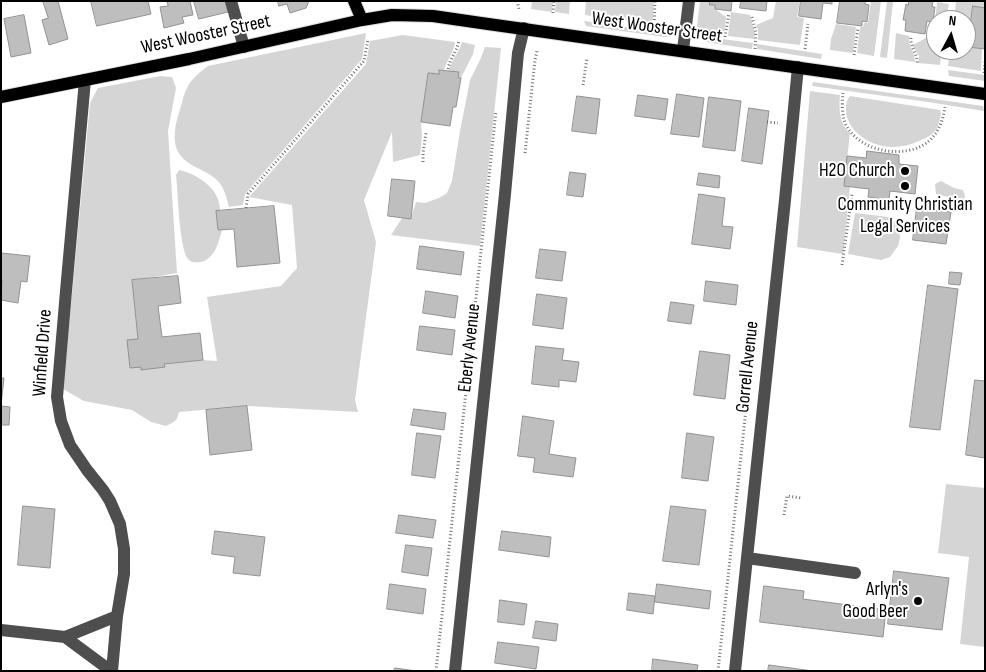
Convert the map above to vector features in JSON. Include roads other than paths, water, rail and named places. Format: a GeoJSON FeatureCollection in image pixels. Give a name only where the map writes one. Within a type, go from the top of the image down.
{"type":"FeatureCollection","features":[{"type":"Feature","properties":{"kind":"main road"},"geometry":{"type":"LineString","coordinates":[[354,1],[362,20]]}},
{"type":"Feature","properties":{"kind":"main road","name":"West Wooster Street"},"geometry":{"type":"LineString","coordinates":[[1,97],[392,15],[433,16],[524,28],[985,94]]}},
{"type":"Feature","properties":{"kind":"street"},"geometry":{"type":"LineString","coordinates":[[231,1],[244,46]]}},
{"type":"Feature","properties":{"kind":"street"},"geometry":{"type":"LineString","coordinates":[[683,50],[689,1]]}},
{"type":"Feature","properties":{"kind":"street","name":"Eberly Avenue"},"geometry":{"type":"LineString","coordinates":[[455,671],[518,53],[524,28]]}},
{"type":"Feature","properties":{"kind":"street","name":"Gorrell Avenue"},"geometry":{"type":"LineString","coordinates":[[735,671],[798,67]]}},
{"type":"Feature","properties":{"kind":"street","name":"Winfield Drive"},"geometry":{"type":"LineString","coordinates":[[85,80],[57,397],[60,421],[70,445],[110,500],[120,524],[124,549],[124,574],[117,616],[112,671]]}},
{"type":"Feature","properties":{"kind":"street"},"geometry":{"type":"LineString","coordinates":[[746,558],[855,573]]}},
{"type":"Feature","properties":{"kind":"street"},"geometry":{"type":"LineString","coordinates":[[1,630],[65,637],[117,616]]}},
{"type":"Feature","properties":{"kind":"street"},"geometry":{"type":"LineString","coordinates":[[65,637],[112,671]]}},
{"type":"Feature","properties":{"kind":"place","name":"H2O Church"},"geometry":{"type":"Point","coordinates":[905,171]}},
{"type":"Feature","properties":{"kind":"place","name":"Community Christian Legal Services"},"geometry":{"type":"Point","coordinates":[905,186]}},
{"type":"Feature","properties":{"kind":"place","name":"Arlyn's Good Beer"},"geometry":{"type":"Point","coordinates":[918,601]}}]}
